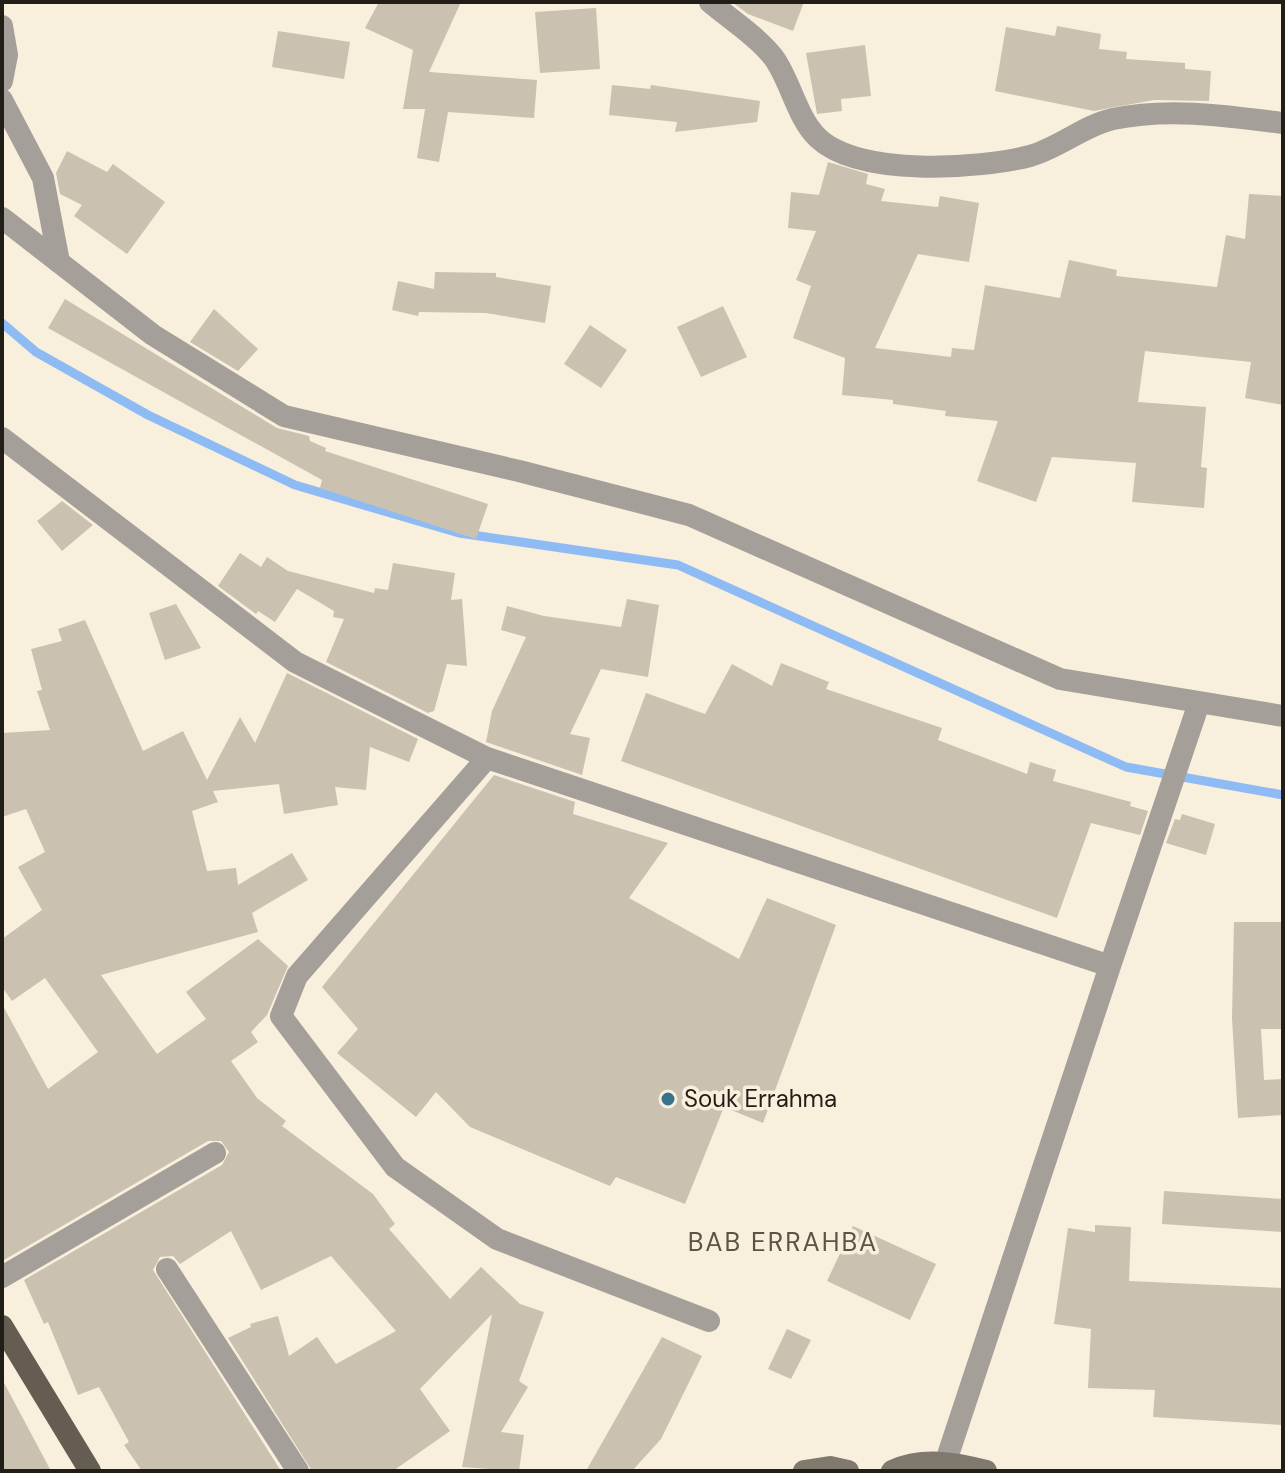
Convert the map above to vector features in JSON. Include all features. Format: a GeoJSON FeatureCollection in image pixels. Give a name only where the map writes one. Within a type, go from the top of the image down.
{"type":"FeatureCollection","features":[{"type":"Feature","properties":{"kind":"main road"},"geometry":{"type":"LineString","coordinates":[[2,1326],[90,1471]]}},
{"type":"Feature","properties":{"kind":"main road"},"geometry":{"type":"LineString","coordinates":[[892,1471],[903,1466],[946,1461],[986,1471]]}},
{"type":"Feature","properties":{"kind":"main road"},"geometry":{"type":"LineString","coordinates":[[804,1471],[830,1467],[848,1471]]}},
{"type":"Feature","properties":{"kind":"street"},"geometry":{"type":"LineString","coordinates":[[710,2],[773,57],[818,138],[851,157],[915,166],[964,167],[1032,156],[1111,119],[1153,114],[1236,117],[1283,123]]}},
{"type":"Feature","properties":{"kind":"street"},"geometry":{"type":"LineString","coordinates":[[2,26],[7,55],[2,81]]}},
{"type":"Feature","properties":{"kind":"street"},"geometry":{"type":"LineString","coordinates":[[2,100],[43,178],[59,262]]}},
{"type":"Feature","properties":{"kind":"street"},"geometry":{"type":"LineString","coordinates":[[2,218],[153,335],[284,416],[689,515],[1060,679],[1283,716]]}},
{"type":"Feature","properties":{"kind":"street"},"geometry":{"type":"LineString","coordinates":[[2,438],[295,662],[487,758],[1110,966]]}},
{"type":"Feature","properties":{"kind":"street"},"geometry":{"type":"LineString","coordinates":[[946,1461],[1199,703]]}},
{"type":"Feature","properties":{"kind":"street"},"geometry":{"type":"LineString","coordinates":[[487,758],[297,976],[281,1016],[395,1167],[497,1239],[709,1321]]}},
{"type":"Feature","properties":{"kind":"street"},"geometry":{"type":"LineString","coordinates":[[2,1277],[215,1153]]}},
{"type":"Feature","properties":{"kind":"street"},"geometry":{"type":"LineString","coordinates":[[167,1269],[298,1471]]}},
{"type":"Feature","properties":{"kind":"building"},"geometry":{"type":"Polygon","coordinates":[[[379,2],[461,2],[429,72],[537,80],[534,118],[448,112],[439,162],[417,158],[425,109],[403,109],[413,50],[365,28],[379,2]]]}},
{"type":"Feature","properties":{"kind":"building"},"geometry":{"type":"Polygon","coordinates":[[[732,2],[804,2],[793,31],[748,14],[732,2]]]}},
{"type":"Feature","properties":{"kind":"building"},"geometry":{"type":"Polygon","coordinates":[[[596,8],[600,69],[540,73],[535,12],[596,8]]]}},
{"type":"Feature","properties":{"kind":"building"},"geometry":{"type":"Polygon","coordinates":[[[1057,26],[1101,34],[1099,49],[1127,52],[1126,59],[1185,63],[1185,69],[1211,71],[1209,101],[1154,100],[1094,111],[995,91],[1006,27],[1055,36],[1057,26]]]}},
{"type":"Feature","properties":{"kind":"building"},"geometry":{"type":"Polygon","coordinates":[[[278,31],[350,42],[344,79],[272,67],[278,31]]]}},
{"type":"Feature","properties":{"kind":"building"},"geometry":{"type":"Polygon","coordinates":[[[865,45],[871,96],[841,99],[842,111],[817,114],[806,53],[865,45]]]}},
{"type":"Feature","properties":{"kind":"building"},"geometry":{"type":"Polygon","coordinates":[[[612,85],[650,89],[651,85],[760,101],[757,122],[675,132],[677,122],[609,115],[612,85]]]}},
{"type":"Feature","properties":{"kind":"building"},"geometry":{"type":"Polygon","coordinates":[[[67,151],[107,172],[113,164],[165,202],[127,254],[74,216],[82,205],[60,194],[56,173],[67,151]]]}},
{"type":"Feature","properties":{"kind":"building"},"geometry":{"type":"Polygon","coordinates":[[[828,162],[868,174],[866,184],[885,189],[881,201],[938,207],[940,196],[979,203],[969,262],[918,254],[875,348],[951,357],[952,348],[974,350],[985,285],[1060,298],[1069,260],[1117,270],[1116,276],[1217,287],[1226,235],[1245,239],[1249,194],[1283,196],[1283,405],[1245,398],[1251,362],[1145,351],[1138,402],[1206,407],[1201,467],[1207,468],[1204,508],[1132,502],[1136,463],[1052,457],[1036,502],[977,481],[998,421],[945,416],[946,411],[893,404],[893,400],[842,395],[845,358],[793,338],[811,286],[796,280],[816,231],[788,228],[791,192],[819,195],[828,162]]]}},
{"type":"Feature","properties":{"kind":"building"},"geometry":{"type":"Polygon","coordinates":[[[435,272],[496,273],[496,277],[551,286],[545,323],[486,313],[419,312],[418,316],[392,310],[398,281],[434,289],[435,272]]]}},
{"type":"Feature","properties":{"kind":"building"},"geometry":{"type":"Polygon","coordinates":[[[65,299],[277,428],[309,436],[310,441],[326,448],[325,451],[488,504],[476,539],[320,488],[322,480],[48,328],[65,299]]]}},
{"type":"Feature","properties":{"kind":"building"},"geometry":{"type":"Polygon","coordinates":[[[723,306],[747,357],[701,377],[677,327],[723,306]]]}},
{"type":"Feature","properties":{"kind":"building"},"geometry":{"type":"Polygon","coordinates":[[[214,309],[258,349],[238,371],[190,342],[214,309]]]}},
{"type":"Feature","properties":{"kind":"building"},"geometry":{"type":"Polygon","coordinates":[[[590,325],[627,350],[601,388],[564,364],[590,325]]]}},
{"type":"Feature","properties":{"kind":"building"},"geometry":{"type":"Polygon","coordinates":[[[62,501],[93,525],[62,551],[37,521],[62,501]]]}},
{"type":"Feature","properties":{"kind":"building"},"geometry":{"type":"Polygon","coordinates":[[[240,553],[261,567],[267,557],[288,571],[374,593],[375,588],[388,590],[393,563],[455,573],[451,600],[462,599],[467,666],[447,664],[434,711],[428,713],[326,662],[344,619],[333,617],[334,611],[297,589],[275,622],[258,611],[256,614],[218,586],[240,553]]]}},
{"type":"Feature","properties":{"kind":"building"},"geometry":{"type":"Polygon","coordinates":[[[627,599],[659,605],[648,677],[601,669],[570,734],[590,738],[582,775],[486,742],[492,711],[526,637],[501,630],[507,606],[544,616],[621,627],[627,599]]]}},
{"type":"Feature","properties":{"kind":"building"},"geometry":{"type":"Polygon","coordinates":[[[176,604],[201,648],[165,660],[149,613],[176,604]]]}},
{"type":"Feature","properties":{"kind":"building"},"geometry":{"type":"Polygon","coordinates":[[[85,620],[143,751],[183,731],[207,780],[240,717],[255,743],[287,673],[418,739],[409,762],[370,747],[366,790],[335,787],[338,805],[284,814],[279,784],[213,791],[218,802],[192,811],[207,871],[236,868],[238,885],[292,853],[308,880],[252,913],[258,932],[101,975],[157,1054],[206,1019],[186,992],[258,939],[288,966],[267,1015],[251,1032],[258,1042],[231,1061],[257,1098],[286,1121],[282,1126],[373,1194],[395,1224],[389,1229],[450,1299],[481,1267],[520,1304],[544,1312],[519,1381],[528,1387],[501,1432],[524,1435],[519,1471],[462,1467],[492,1314],[420,1389],[450,1431],[393,1471],[312,1471],[228,1338],[251,1327],[250,1324],[278,1316],[289,1356],[317,1337],[336,1364],[396,1331],[331,1256],[261,1290],[231,1231],[180,1264],[173,1256],[160,1257],[153,1270],[281,1471],[142,1471],[124,1445],[129,1442],[99,1387],[78,1395],[48,1322],[44,1324],[24,1280],[222,1165],[229,1152],[221,1141],[208,1141],[4,1260],[2,1257],[2,1004],[48,1089],[98,1052],[45,978],[12,1001],[2,987],[2,939],[42,910],[18,867],[45,852],[26,809],[2,817],[2,733],[50,730],[37,691],[42,690],[31,649],[62,641],[58,629],[85,620]]]}},
{"type":"Feature","properties":{"kind":"building"},"geometry":{"type":"Polygon","coordinates":[[[781,663],[829,682],[826,689],[942,728],[938,740],[1027,774],[1030,762],[1056,770],[1053,781],[1131,802],[1130,806],[1148,811],[1140,835],[1091,823],[1057,918],[621,761],[646,693],[705,714],[732,664],[772,686],[781,663]]]}},
{"type":"Feature","properties":{"kind":"building"},"geometry":{"type":"Polygon","coordinates":[[[494,775],[575,802],[573,814],[668,843],[629,898],[739,959],[767,898],[836,925],[763,1123],[724,1107],[685,1204],[616,1177],[610,1186],[470,1127],[436,1092],[416,1117],[337,1053],[358,1029],[322,987],[494,775]]]}},
{"type":"Feature","properties":{"kind":"building"},"geometry":{"type":"Polygon","coordinates":[[[1182,814],[1215,824],[1206,855],[1166,843],[1175,819],[1180,820],[1182,814]]]}},
{"type":"Feature","properties":{"kind":"building"},"geometry":{"type":"Polygon","coordinates":[[[1234,922],[1283,922],[1283,1029],[1261,1029],[1264,1080],[1283,1079],[1283,1115],[1238,1118],[1232,1018],[1234,922]]]}},
{"type":"Feature","properties":{"kind":"building"},"geometry":{"type":"Polygon","coordinates":[[[1164,1191],[1283,1199],[1283,1232],[1162,1224],[1164,1191]]]}},
{"type":"Feature","properties":{"kind":"building"},"geometry":{"type":"Polygon","coordinates":[[[1095,1225],[1131,1227],[1129,1281],[1283,1288],[1283,1425],[1153,1417],[1155,1390],[1088,1388],[1091,1329],[1054,1324],[1068,1228],[1095,1232],[1095,1225]]]}},
{"type":"Feature","properties":{"kind":"building"},"geometry":{"type":"Polygon","coordinates":[[[853,1226],[936,1264],[910,1320],[827,1281],[853,1226]]]}},
{"type":"Feature","properties":{"kind":"building"},"geometry":{"type":"Polygon","coordinates":[[[787,1329],[811,1340],[791,1379],[768,1369],[787,1329]]]}},
{"type":"Feature","properties":{"kind":"building"},"geometry":{"type":"Polygon","coordinates":[[[662,1337],[702,1356],[661,1439],[632,1471],[586,1471],[662,1337]]]}},
{"type":"Feature","properties":{"kind":"building"},"geometry":{"type":"Polygon","coordinates":[[[2,1379],[51,1471],[2,1471],[2,1379]]]}},
{"type":"Feature","properties":{"kind":"waterway"},"geometry":{"type":"LineString","coordinates":[[2,323],[36,352],[148,415],[295,485],[459,533],[678,565],[1126,767],[1283,795]]}},
{"type":"Feature","properties":{"kind":"place","name":"Souk Errahma"},"geometry":{"type":"Point","coordinates":[668,1099]}},
{"type":"Feature","properties":{"kind":"district","name":"BAB ERRAHBA"},"geometry":{"type":"Point","coordinates":[783,1242]}}]}
